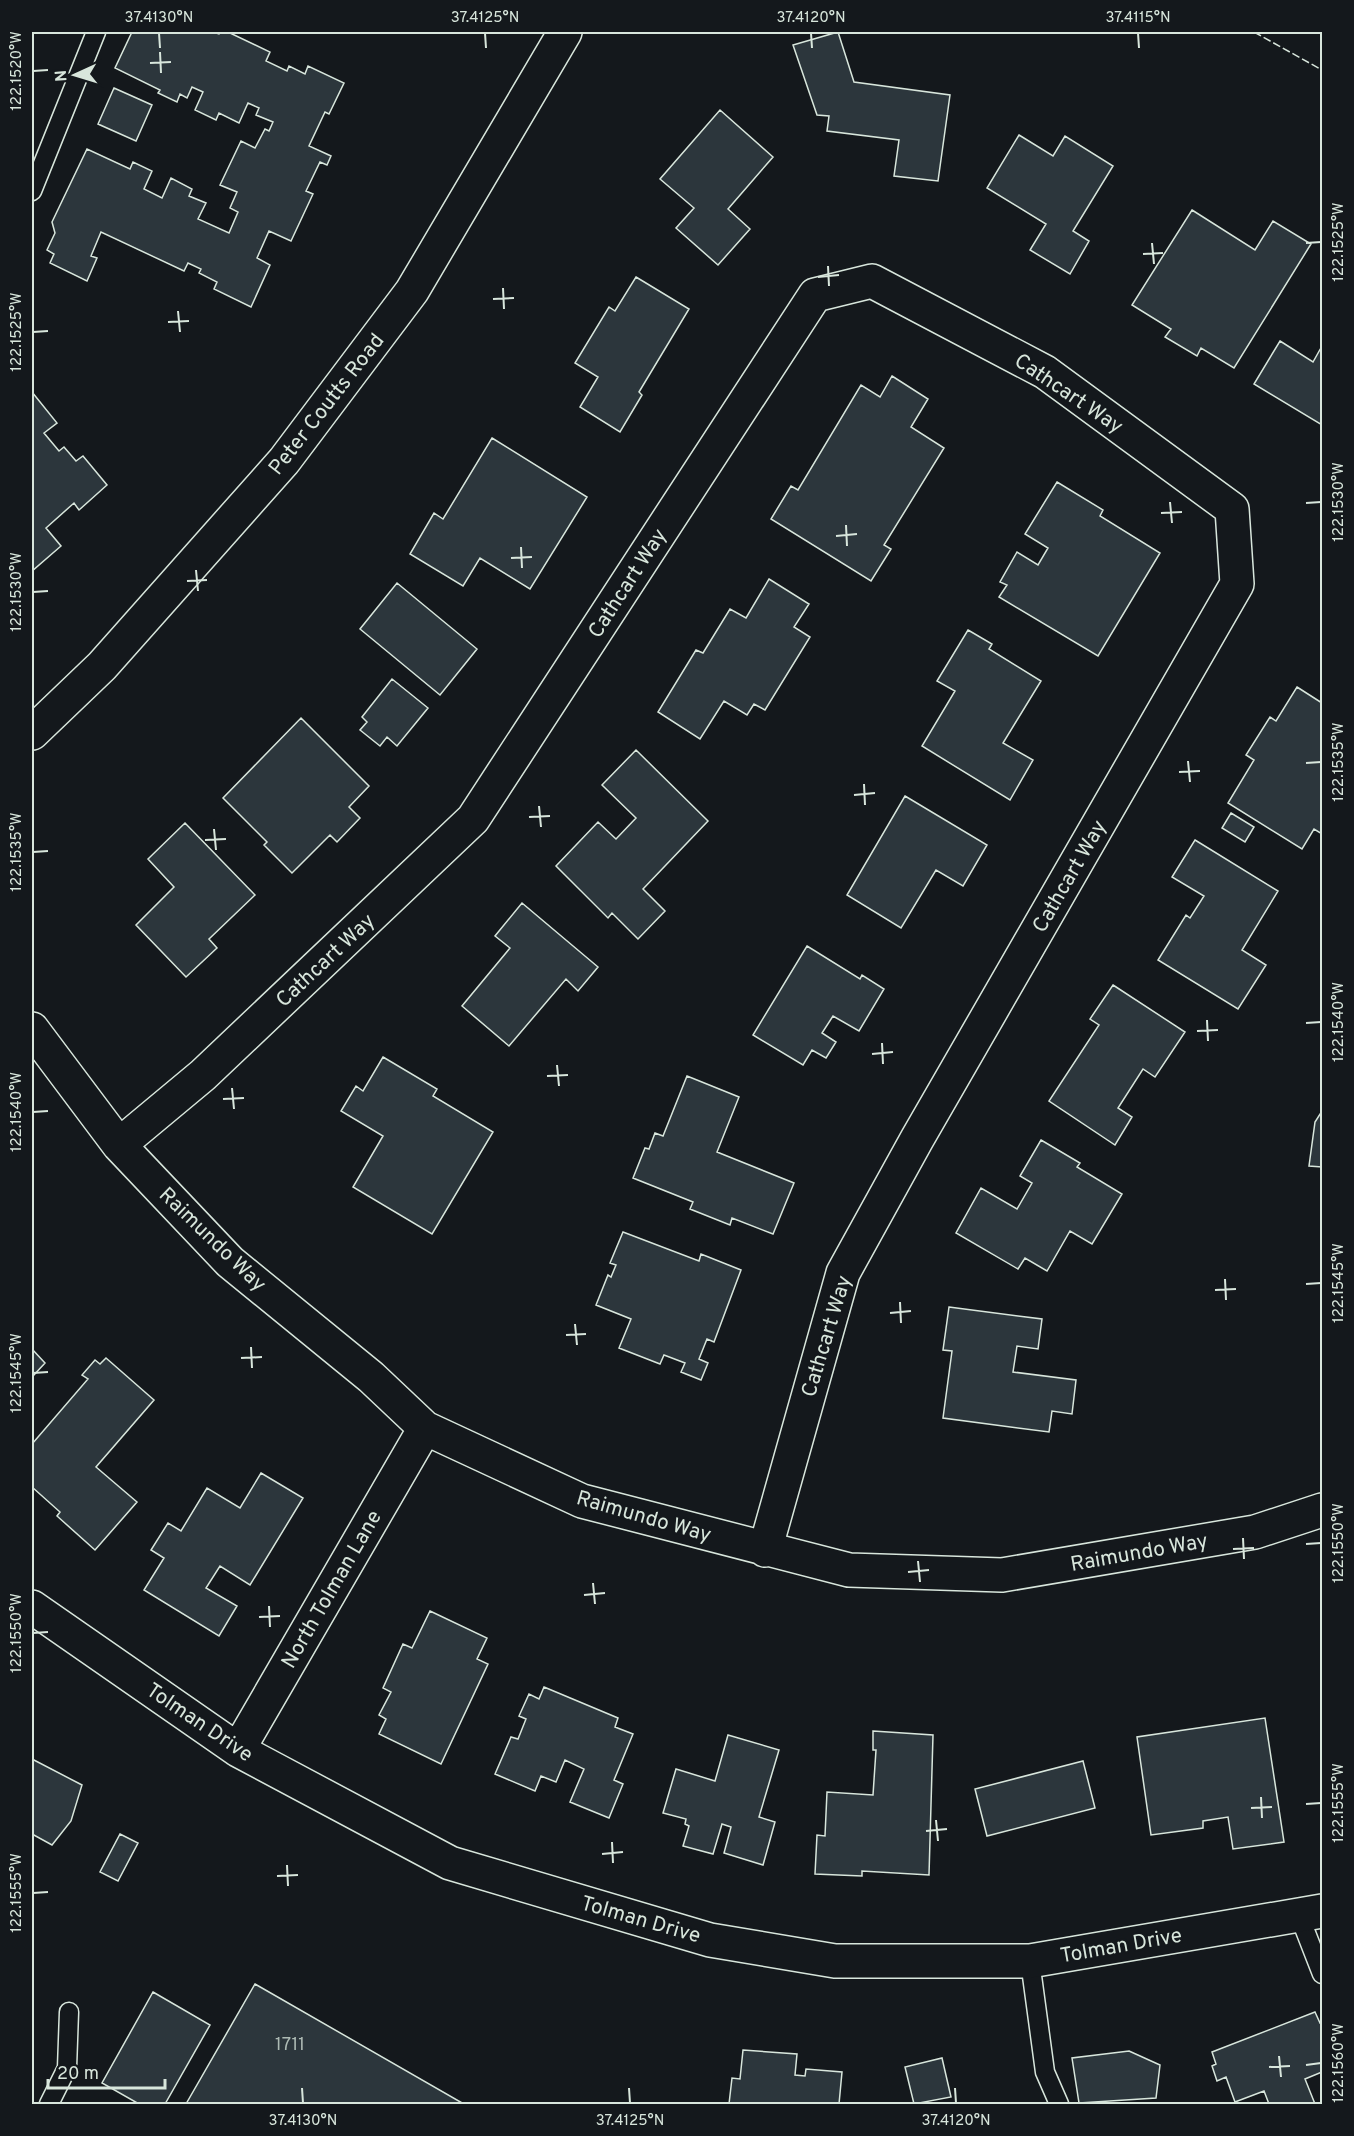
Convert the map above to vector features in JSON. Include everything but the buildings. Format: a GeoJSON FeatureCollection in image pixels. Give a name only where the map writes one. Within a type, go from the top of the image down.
{"type":"FeatureCollection","features":[{"type":"Feature","properties":{"kind":"street","name":"Peter Coutts Road"},"geometry":{"type":"LineString","coordinates":[[32,733],[102,666],[284,461],[412,291],[565,32]]}},
{"type":"Feature","properties":{"kind":"street","name":"Cathcart Way"},"geometry":{"type":"LineString","coordinates":[[119,1145],[203,1074],[473,819],[815,295],[872,281],[1045,372],[1232,509],[1238,584],[917,1139],[843,1274],[765,1550]]}},
{"type":"Feature","properties":{"kind":"street","name":"Raimundo Way"},"geometry":{"type":"LineString","coordinates":[[32,1029],[119,1145],[230,1262],[371,1377],[425,1428],[582,1501],[849,1570],[1002,1575],[1256,1532],[1323,1510]]}},
{"type":"Feature","properties":{"kind":"street","name":"North Tolman Lane"},"geometry":{"type":"LineString","coordinates":[[238,1750],[425,1428]]}},
{"type":"Feature","properties":{"kind":"street","name":"Tolman Drive"},"geometry":{"type":"LineString","coordinates":[[32,1607],[238,1750],[450,1863],[710,1940],[835,1961],[1030,1960],[1311,1913]]}},
{"type":"Feature","properties":{"kind":"lane"},"geometry":{"type":"LineString","coordinates":[[32,191],[96,32]]}},
{"type":"Feature","properties":{"kind":"lane"},"geometry":{"type":"LineString","coordinates":[[1311,1913],[1323,1974]]}},
{"type":"Feature","properties":{"kind":"lane"},"geometry":{"type":"LineString","coordinates":[[1030,1960],[1045,2072],[1059,2104]]}},
{"type":"Feature","properties":{"kind":"lane"},"geometry":{"type":"LineString","coordinates":[[49,2104],[67,2068],[69,2012]]}},
{"type":"Feature","properties":{"kind":"fence"},"geometry":{"type":"LineString","coordinates":[[1254,32],[1322,70]]}}]}
